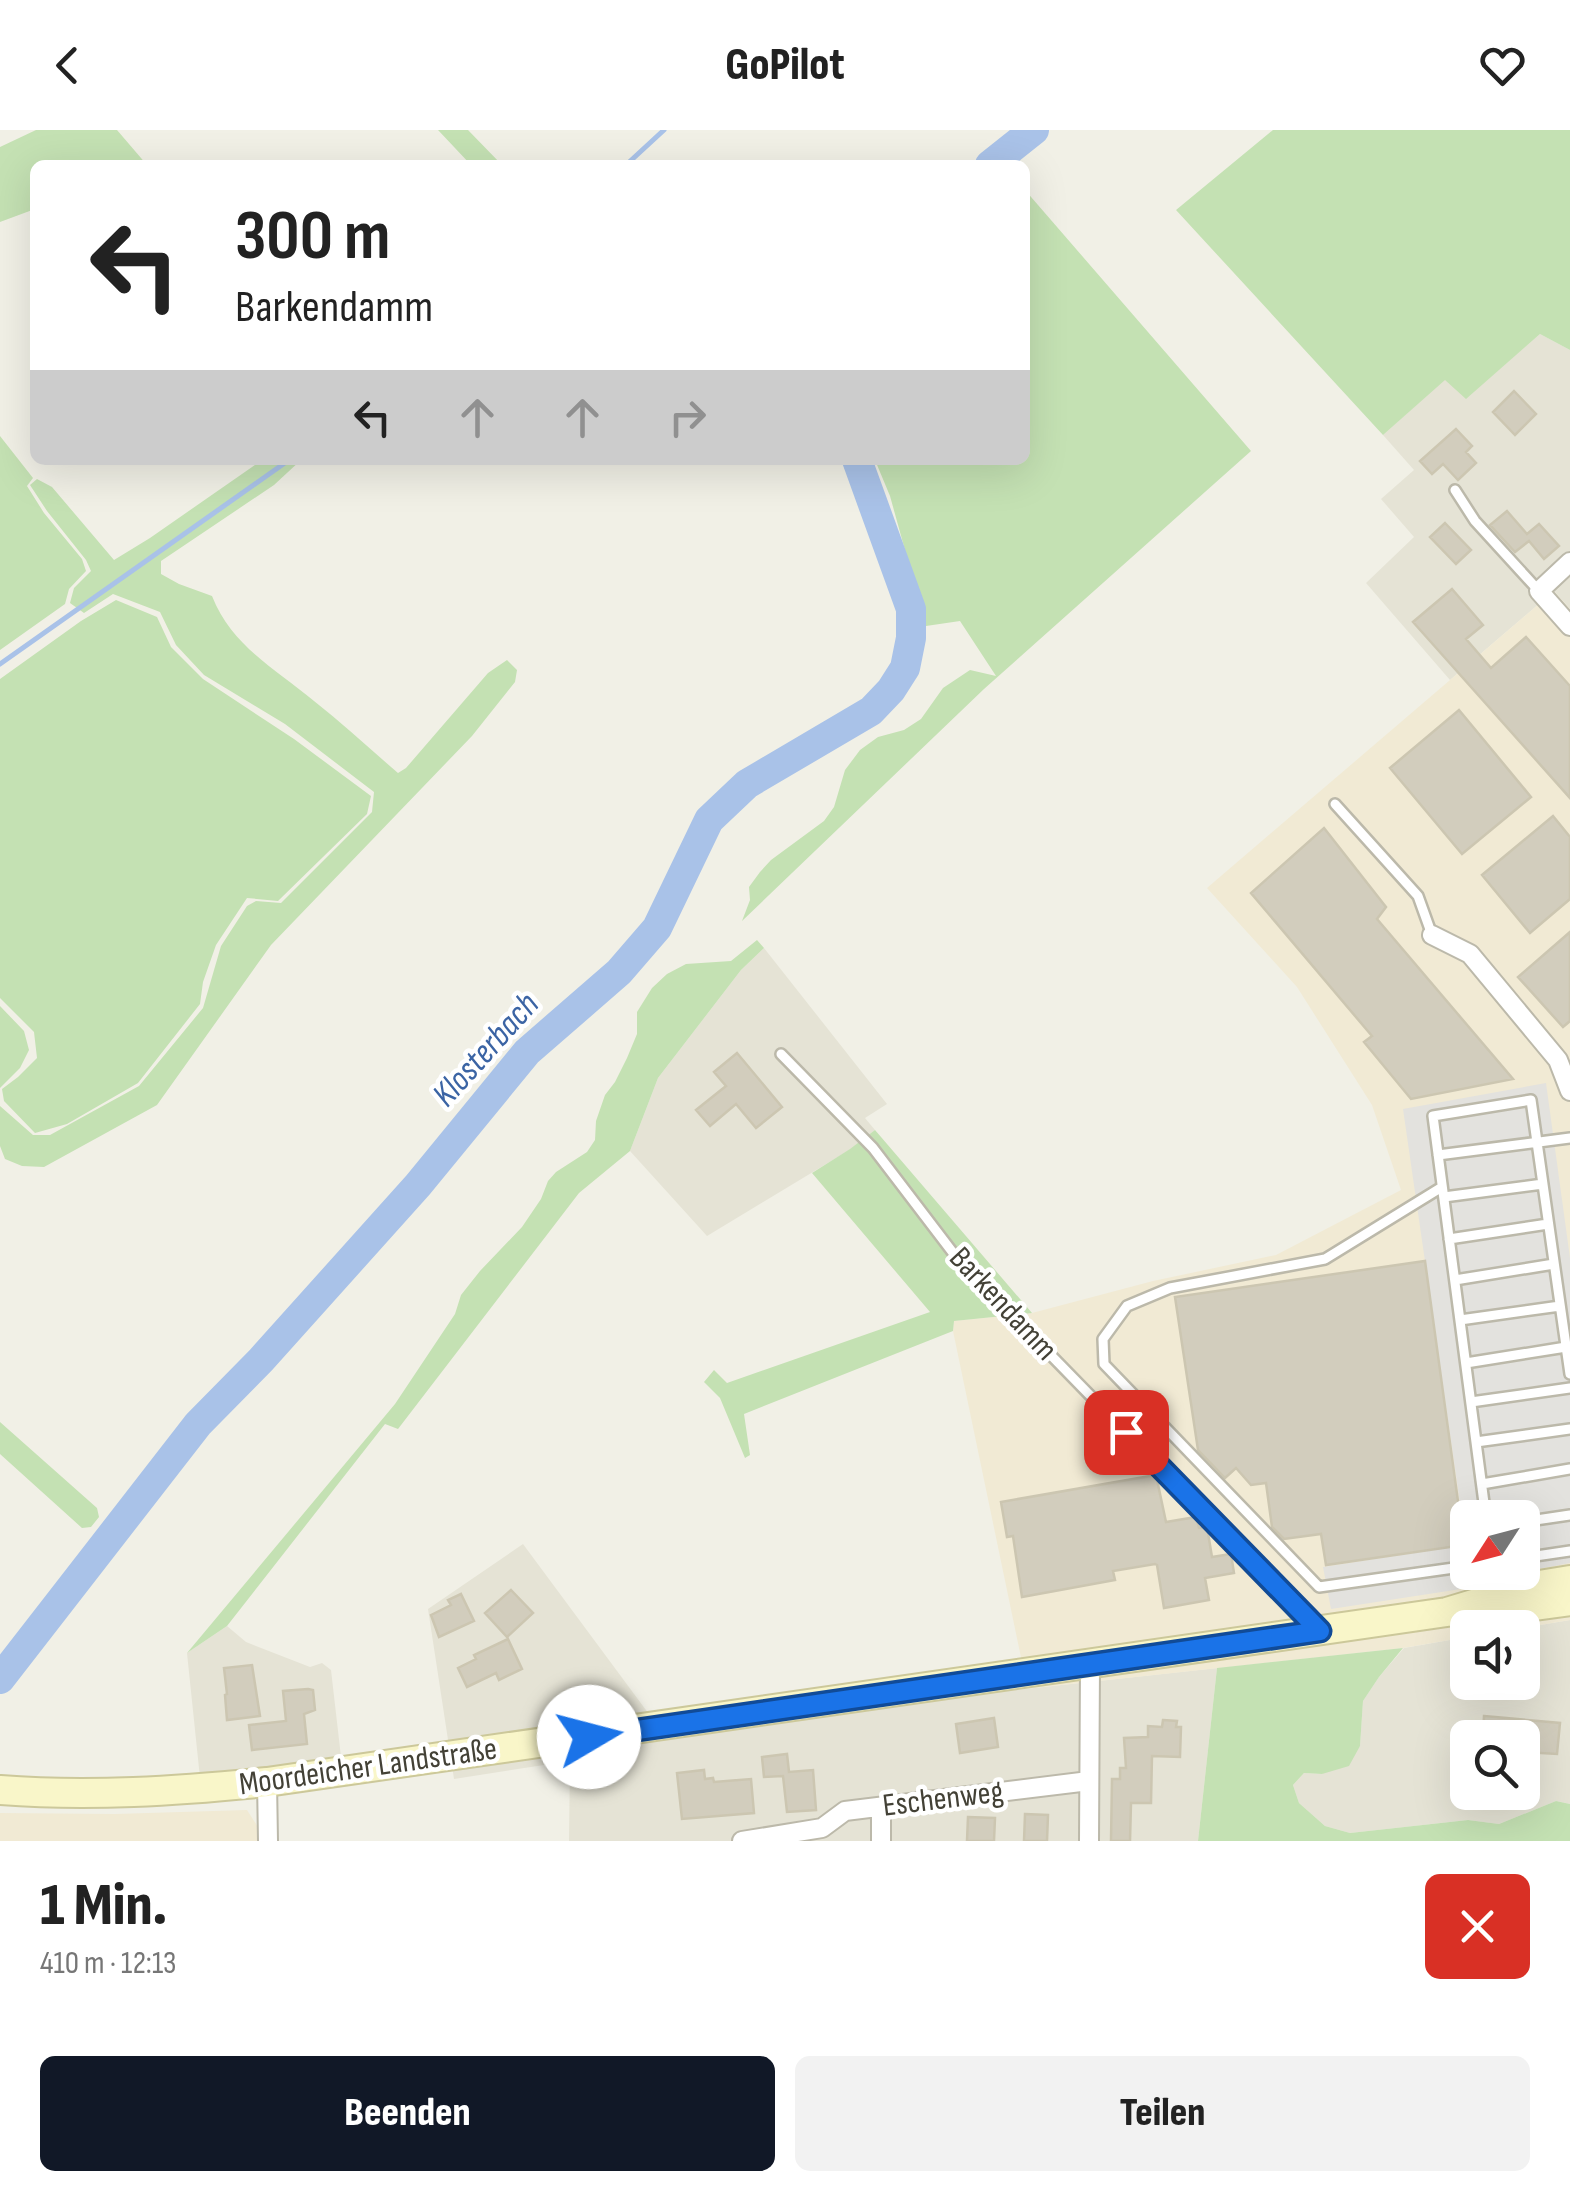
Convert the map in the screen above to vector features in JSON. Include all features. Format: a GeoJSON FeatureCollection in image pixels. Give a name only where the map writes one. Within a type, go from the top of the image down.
{"type":"FeatureCollection","features":[{"type":"Feature","properties":{"kind":"main road","name":"Moordeicher Landstraße"},"geometry":{"type":"LineString","coordinates":[[0,1790],[148,1792],[267,1782],[1447,1612],[1533,1586],[1570,1580]]}},
{"type":"Feature","properties":{"kind":"main road","name":"Moordeicher Landstraße"},"geometry":{"type":"LineString","coordinates":[[1447,1612],[1483,1613],[1570,1601]]}},
{"type":"Feature","properties":{"kind":"street"},"geometry":{"type":"LineString","coordinates":[[1570,562],[1539,591],[1570,626]]}},
{"type":"Feature","properties":{"kind":"street"},"geometry":{"type":"LineString","coordinates":[[1432,934],[1470,954],[1563,1057],[1570,1091]]}},
{"type":"Feature","properties":{"kind":"street"},"geometry":{"type":"LineString","coordinates":[[1089,1841],[1090,1664]]}},
{"type":"Feature","properties":{"kind":"street","name":"Eschenweg"},"geometry":{"type":"LineString","coordinates":[[742,1841],[822,1828],[845,1811],[1089,1781]]}},
{"type":"Feature","properties":{"kind":"street"},"geometry":{"type":"LineString","coordinates":[[267,1782],[268,1841]]}},
{"type":"Feature","properties":{"kind":"street"},"geometry":{"type":"LineString","coordinates":[[881,1841],[882,1806]]}},
{"type":"Feature","properties":{"kind":"lane"},"geometry":{"type":"LineString","coordinates":[[1456,490],[1475,521],[1539,591]]}},
{"type":"Feature","properties":{"kind":"lane"},"geometry":{"type":"LineString","coordinates":[[1336,804],[1418,896],[1432,934]]}},
{"type":"Feature","properties":{"kind":"lane","name":"Barkendamm"},"geometry":{"type":"LineString","coordinates":[[781,1054],[874,1148],[960,1262],[1320,1631]]}},
{"type":"Feature","properties":{"kind":"lane"},"geometry":{"type":"LineString","coordinates":[[1484,1500],[1433,1116],[1531,1100],[1570,1374]]}},
{"type":"Feature","properties":{"kind":"lane"},"geometry":{"type":"LineString","coordinates":[[1438,1155],[1570,1138]]}},
{"type":"Feature","properties":{"kind":"lane"},"geometry":{"type":"LineString","coordinates":[[1450,1569],[1319,1588],[1104,1364],[1103,1339],[1127,1306],[1170,1288],[1325,1259],[1443,1192],[1542,1184]]}},
{"type":"Feature","properties":{"kind":"lane"},"geometry":{"type":"LineString","coordinates":[[1449,1239],[1548,1224]]}},
{"type":"Feature","properties":{"kind":"lane"},"geometry":{"type":"LineString","coordinates":[[1455,1280],[1554,1264]]}},
{"type":"Feature","properties":{"kind":"lane"},"geometry":{"type":"LineString","coordinates":[[1460,1320],[1560,1306]]}},
{"type":"Feature","properties":{"kind":"lane"},"geometry":{"type":"LineString","coordinates":[[1466,1363],[1566,1347]]}},
{"type":"Feature","properties":{"kind":"lane"},"geometry":{"type":"LineString","coordinates":[[1471,1402],[1570,1388]]}},
{"type":"Feature","properties":{"kind":"lane"},"geometry":{"type":"LineString","coordinates":[[1476,1442],[1570,1429]]}},
{"type":"Feature","properties":{"kind":"lane"},"geometry":{"type":"LineString","coordinates":[[1482,1484],[1570,1469]]}},
{"type":"Feature","properties":{"kind":"lane"},"geometry":{"type":"LineString","coordinates":[[1540,1519],[1570,1515]]}},
{"type":"Feature","properties":{"kind":"lane"},"geometry":{"type":"LineString","coordinates":[[1540,1555],[1570,1551]]}},
{"type":"Feature","properties":{"kind":"shaded area"},"geometry":{"type":"Polygon","coordinates":[[[1540,334],[1570,350],[1570,609],[1554,591],[1450,680],[1366,583],[1414,537],[1381,499],[1414,470],[1383,435],[1445,379],[1466,398],[1540,334]]]}},
{"type":"Feature","properties":{"kind":"shaded area"},"geometry":{"type":"Polygon","coordinates":[[[1554,591],[1570,609],[1570,1620],[1540,1625],[1540,1610],[1450,1610],[1450,1640],[1034,1688],[1023,1667],[954,1321],[1032,1313],[1153,1281],[1276,1255],[1401,1190],[1372,1105],[1297,987],[1207,888],[1554,591]]]}},
{"type":"Feature","properties":{"kind":"shaded area"},"geometry":{"type":"Polygon","coordinates":[[[764,948],[887,1104],[865,1118],[875,1130],[851,1149],[707,1236],[630,1151],[658,1078],[741,970],[764,948]]]}},
{"type":"Feature","properties":{"kind":"shaded area"},"geometry":{"type":"Polygon","coordinates":[[[1546,1083],[1570,1258],[1570,1563],[1540,1569],[1540,1500],[1459,1500],[1403,1109],[1546,1083]]]}},
{"type":"Feature","properties":{"kind":"shaded area"},"geometry":{"type":"Polygon","coordinates":[[[523,1544],[660,1729],[1217,1668],[1198,1841],[569,1841],[570,1761],[454,1779],[428,1609],[523,1544]]]}},
{"type":"Feature","properties":{"kind":"shaded area"},"geometry":{"type":"Polygon","coordinates":[[[1450,1547],[1450,1590],[1454,1590],[1331,1609],[1323,1567],[1450,1547]]]}},
{"type":"Feature","properties":{"kind":"shaded area"},"geometry":{"type":"Polygon","coordinates":[[[1570,1620],[1570,1804],[1556,1801],[1540,1807],[1540,1720],[1450,1720],[1450,1810],[1534,1810],[1499,1824],[1468,1820],[1350,1833],[1325,1826],[1299,1803],[1293,1785],[1304,1773],[1322,1774],[1360,1746],[1363,1701],[1404,1648],[1450,1640],[1450,1700],[1540,1700],[1540,1625],[1570,1620]]]}},
{"type":"Feature","properties":{"kind":"shaded area"},"geometry":{"type":"Polygon","coordinates":[[[227,1626],[246,1642],[310,1667],[322,1663],[331,1670],[341,1757],[200,1778],[187,1653],[227,1626]]]}},
{"type":"Feature","properties":{"kind":"shaded area"},"geometry":{"type":"Polygon","coordinates":[[[247,1810],[258,1827],[258,1841],[0,1841],[0,1813],[247,1810]]]}},
{"type":"Feature","properties":{"kind":"green space"},"geometry":{"type":"Polygon","coordinates":[[[36,130],[117,130],[143,160],[30,160],[30,211],[0,222],[0,147],[36,130]]]}},
{"type":"Feature","properties":{"kind":"green space"},"geometry":{"type":"Polygon","coordinates":[[[438,130],[468,130],[497,160],[466,160],[438,130]]]}},
{"type":"Feature","properties":{"kind":"green space"},"geometry":{"type":"Polygon","coordinates":[[[1273,130],[1570,130],[1570,350],[1540,334],[1466,399],[1445,380],[1383,435],[1176,210],[1273,130]]]}},
{"type":"Feature","properties":{"kind":"green space"},"geometry":{"type":"Polygon","coordinates":[[[1030,196],[1251,451],[984,689],[742,921],[750,900],[749,887],[771,860],[824,821],[834,807],[845,770],[860,750],[878,737],[904,730],[921,719],[943,688],[970,670],[996,676],[960,621],[926,626],[890,496],[877,465],[1030,465],[1030,196]]]}},
{"type":"Feature","properties":{"kind":"green space"},"geometry":{"type":"Polygon","coordinates":[[[0,436],[33,478],[27,486],[82,559],[86,571],[69,589],[65,604],[0,650],[0,436]]]}},
{"type":"Feature","properties":{"kind":"green space"},"geometry":{"type":"Polygon","coordinates":[[[255,465],[296,465],[274,485],[161,561],[161,574],[212,596],[231,629],[256,655],[398,773],[488,673],[507,660],[517,670],[515,682],[472,736],[271,945],[157,1105],[44,1167],[22,1166],[5,1159],[0,1146],[0,1106],[33,1135],[50,1135],[139,1086],[203,1008],[221,946],[247,906],[256,901],[281,903],[372,812],[374,792],[285,724],[204,675],[176,645],[160,612],[113,594],[84,613],[70,603],[74,588],[91,571],[30,485],[37,479],[52,487],[114,560],[255,465]]]}},
{"type":"Feature","properties":{"kind":"green space"},"geometry":{"type":"Polygon","coordinates":[[[116,600],[157,617],[171,647],[203,679],[371,796],[367,814],[278,901],[247,898],[216,945],[200,1004],[138,1083],[67,1124],[35,1133],[4,1101],[2,1089],[37,1058],[34,1032],[0,998],[0,679],[116,600]]]}},
{"type":"Feature","properties":{"kind":"green space"},"geometry":{"type":"Polygon","coordinates":[[[757,940],[764,948],[741,970],[658,1078],[630,1151],[579,1193],[398,1429],[385,1424],[227,1626],[187,1653],[395,1404],[455,1314],[461,1295],[522,1227],[548,1181],[587,1152],[595,1140],[596,1121],[605,1095],[637,1034],[637,1012],[652,988],[686,964],[731,961],[757,940]]]}},
{"type":"Feature","properties":{"kind":"green space"},"geometry":{"type":"Polygon","coordinates":[[[0,1006],[24,1031],[29,1050],[20,1068],[0,1088],[0,1006]]]}},
{"type":"Feature","properties":{"kind":"green space"},"geometry":{"type":"Polygon","coordinates":[[[875,1130],[1032,1313],[954,1321],[953,1331],[744,1414],[750,1455],[745,1458],[720,1398],[704,1382],[714,1370],[727,1383],[930,1312],[812,1173],[875,1130]]]}},
{"type":"Feature","properties":{"kind":"green space"},"geometry":{"type":"Polygon","coordinates":[[[0,1422],[97,1508],[99,1517],[91,1527],[82,1528],[0,1454],[0,1422]]]}},
{"type":"Feature","properties":{"kind":"green space"},"geometry":{"type":"Polygon","coordinates":[[[1403,1648],[1363,1701],[1360,1746],[1349,1766],[1322,1774],[1304,1773],[1293,1785],[1299,1803],[1325,1826],[1350,1833],[1468,1820],[1499,1824],[1556,1801],[1570,1804],[1570,1841],[1198,1841],[1217,1668],[1403,1648]]]}},
{"type":"Feature","properties":{"kind":"building"},"geometry":{"type":"Polygon","coordinates":[[[1514,391],[1536,414],[1515,435],[1493,412],[1514,391]]]}},
{"type":"Feature","properties":{"kind":"building"},"geometry":{"type":"Polygon","coordinates":[[[1456,429],[1472,446],[1466,452],[1476,463],[1458,480],[1443,464],[1432,474],[1420,461],[1456,429]]]}},
{"type":"Feature","properties":{"kind":"building"},"geometry":{"type":"Polygon","coordinates":[[[1507,511],[1527,534],[1539,524],[1559,546],[1544,559],[1529,541],[1515,552],[1490,525],[1507,511]]]}},
{"type":"Feature","properties":{"kind":"building"},"geometry":{"type":"Polygon","coordinates":[[[1445,523],[1471,550],[1456,564],[1430,537],[1445,523]]]}},
{"type":"Feature","properties":{"kind":"building"},"geometry":{"type":"Polygon","coordinates":[[[1452,589],[1483,625],[1466,639],[1491,668],[1526,637],[1570,686],[1570,798],[1413,622],[1452,589]]]}},
{"type":"Feature","properties":{"kind":"building"},"geometry":{"type":"Polygon","coordinates":[[[1459,710],[1531,797],[1462,854],[1390,768],[1459,710]]]}},
{"type":"Feature","properties":{"kind":"building"},"geometry":{"type":"Polygon","coordinates":[[[1553,816],[1570,837],[1570,899],[1530,933],[1482,875],[1553,816]]]}},
{"type":"Feature","properties":{"kind":"building"},"geometry":{"type":"Polygon","coordinates":[[[1324,828],[1386,907],[1377,919],[1513,1079],[1411,1099],[1364,1042],[1372,1036],[1251,893],[1324,828]]]}},
{"type":"Feature","properties":{"kind":"building"},"geometry":{"type":"Polygon","coordinates":[[[1570,932],[1570,1021],[1563,1027],[1518,977],[1570,932]]]}},
{"type":"Feature","properties":{"kind":"building"},"geometry":{"type":"Polygon","coordinates":[[[737,1053],[782,1107],[756,1128],[736,1104],[710,1126],[696,1110],[726,1086],[714,1072],[737,1053]]]}},
{"type":"Feature","properties":{"kind":"building"},"geometry":{"type":"Polygon","coordinates":[[[1425,1261],[1458,1500],[1450,1500],[1450,1547],[1326,1565],[1321,1534],[1284,1539],[1272,1527],[1266,1483],[1251,1485],[1236,1468],[1225,1478],[1198,1450],[1175,1297],[1425,1261]]]}},
{"type":"Feature","properties":{"kind":"building"},"geometry":{"type":"Polygon","coordinates":[[[1156,1475],[1166,1522],[1196,1517],[1199,1528],[1207,1527],[1212,1557],[1231,1554],[1234,1573],[1205,1578],[1209,1600],[1164,1608],[1155,1564],[1113,1571],[1115,1580],[1022,1597],[1013,1536],[1007,1537],[1001,1502],[1156,1475]]]}},
{"type":"Feature","properties":{"kind":"building"},"geometry":{"type":"Polygon","coordinates":[[[511,1590],[533,1613],[507,1637],[485,1613],[511,1590]]]}},
{"type":"Feature","properties":{"kind":"building"},"geometry":{"type":"Polygon","coordinates":[[[461,1594],[474,1621],[439,1637],[431,1615],[451,1605],[448,1600],[461,1594]]]}},
{"type":"Feature","properties":{"kind":"building"},"geometry":{"type":"Polygon","coordinates":[[[508,1639],[522,1669],[499,1680],[496,1673],[467,1687],[458,1668],[476,1659],[474,1655],[508,1639]]]}},
{"type":"Feature","properties":{"kind":"building"},"geometry":{"type":"Polygon","coordinates":[[[252,1665],[260,1716],[227,1720],[224,1668],[252,1665]]]}},
{"type":"Feature","properties":{"kind":"building"},"geometry":{"type":"Polygon","coordinates":[[[313,1690],[315,1710],[304,1714],[307,1744],[252,1750],[249,1725],[286,1721],[283,1691],[313,1690]]]}},
{"type":"Feature","properties":{"kind":"building"},"geometry":{"type":"Polygon","coordinates":[[[1484,1716],[1527,1720],[1484,1720],[1484,1716]]]}},
{"type":"Feature","properties":{"kind":"building"},"geometry":{"type":"Polygon","coordinates":[[[994,1718],[998,1747],[960,1753],[956,1724],[994,1718]]]}},
{"type":"Feature","properties":{"kind":"building"},"geometry":{"type":"Polygon","coordinates":[[[1163,1720],[1177,1721],[1176,1727],[1181,1727],[1180,1757],[1152,1756],[1151,1803],[1131,1803],[1130,1841],[1111,1841],[1112,1779],[1120,1779],[1120,1768],[1126,1768],[1124,1738],[1148,1737],[1148,1726],[1162,1727],[1163,1720]]]}},
{"type":"Feature","properties":{"kind":"building"},"geometry":{"type":"Polygon","coordinates":[[[1540,1721],[1560,1723],[1557,1754],[1540,1753],[1540,1721]]]}},
{"type":"Feature","properties":{"kind":"building"},"geometry":{"type":"Polygon","coordinates":[[[787,1754],[789,1772],[813,1770],[816,1810],[787,1812],[783,1776],[764,1777],[762,1757],[787,1754]]]}},
{"type":"Feature","properties":{"kind":"building"},"geometry":{"type":"Polygon","coordinates":[[[704,1770],[705,1779],[713,1778],[714,1782],[751,1779],[754,1813],[682,1819],[677,1773],[704,1770]]]}},
{"type":"Feature","properties":{"kind":"building"},"geometry":{"type":"Polygon","coordinates":[[[1025,1814],[1048,1815],[1047,1841],[1024,1841],[1025,1814]]]}},
{"type":"Feature","properties":{"kind":"building"},"geometry":{"type":"Polygon","coordinates":[[[968,1817],[995,1818],[994,1841],[967,1841],[968,1817]]]}},
{"type":"Feature","properties":{"kind":"waterway"},"geometry":{"type":"LineString","coordinates":[[631,160],[664,130]]}},
{"type":"Feature","properties":{"kind":"waterway","name":"Klosterbach"},"geometry":{"type":"LineString","coordinates":[[996,160],[1034,130]]}},
{"type":"Feature","properties":{"kind":"waterway"},"geometry":{"type":"LineString","coordinates":[[0,664],[282,465]]}},
{"type":"Feature","properties":{"kind":"waterway","name":"Klosterbach"},"geometry":{"type":"LineString","coordinates":[[0,1679],[198,1424],[261,1360],[418,1185],[527,1052],[619,972],[657,928],[709,820],[747,784],[871,711],[891,690],[905,668],[911,609],[859,465]]}},
{"type":"Feature","properties":{"kind":"route"},"geometry":{"type":"LineString","coordinates":[[589,1737],[1320,1631],[1126,1432]]}}]}
